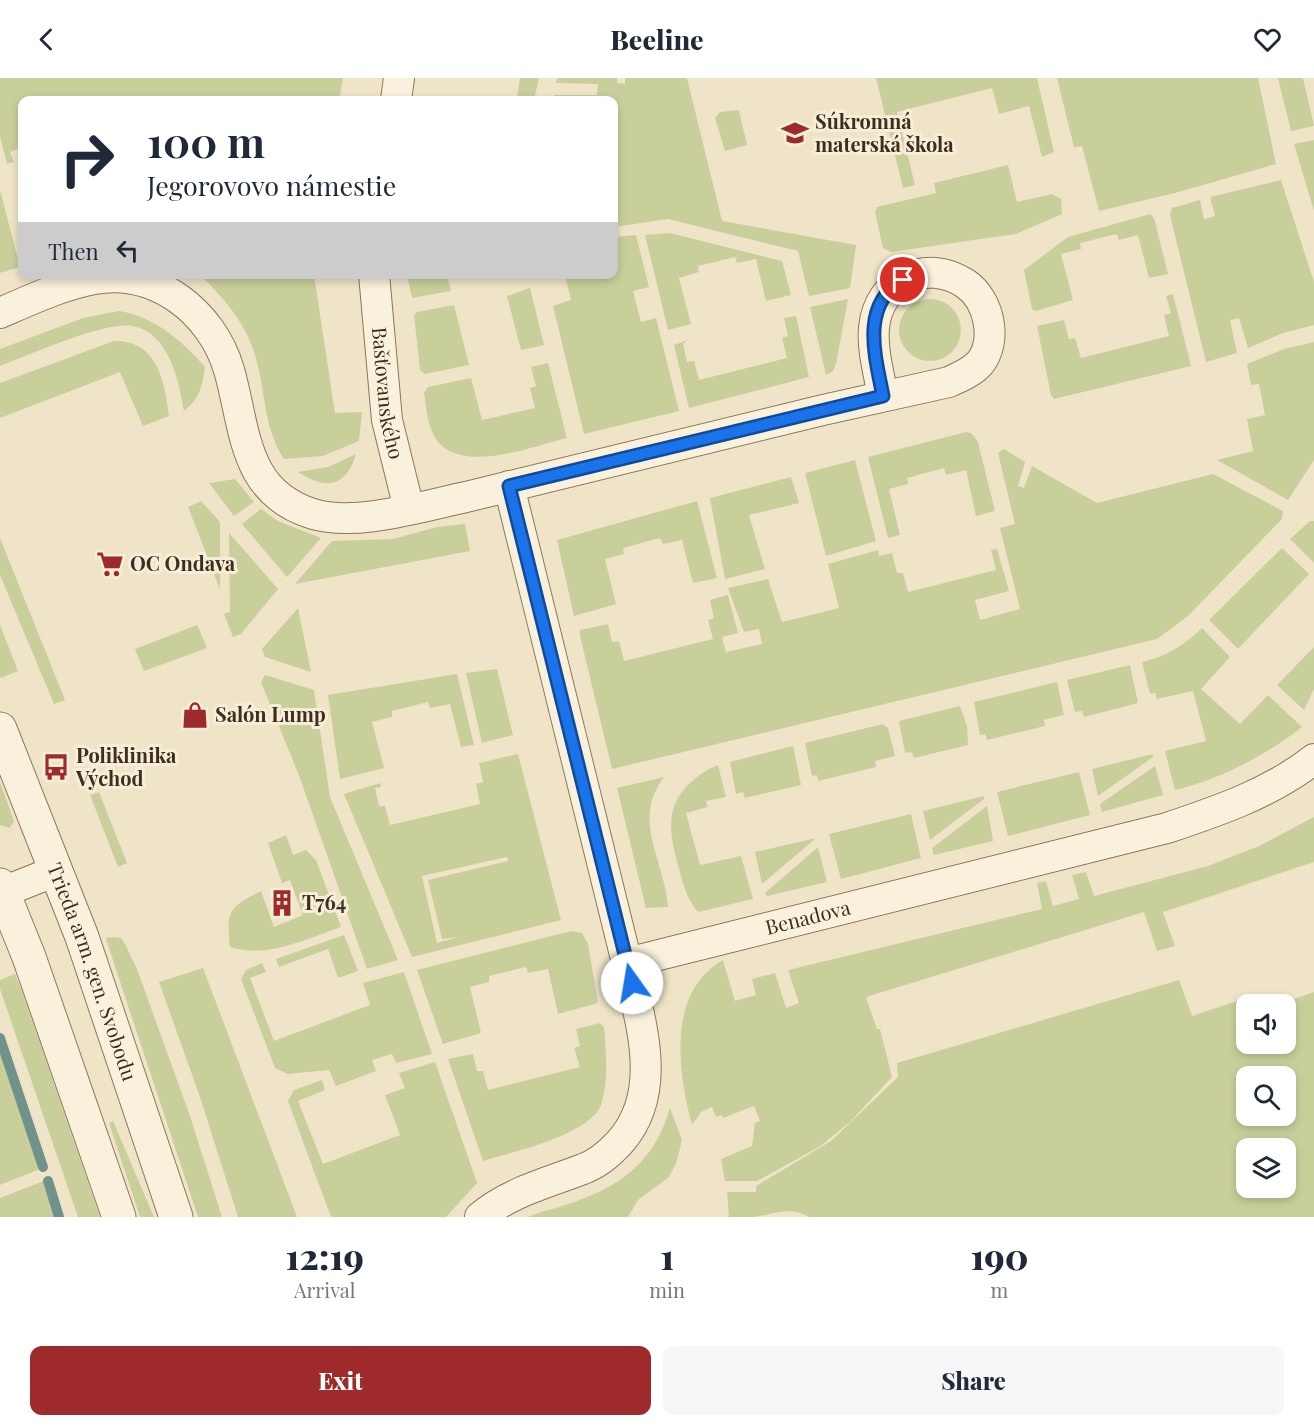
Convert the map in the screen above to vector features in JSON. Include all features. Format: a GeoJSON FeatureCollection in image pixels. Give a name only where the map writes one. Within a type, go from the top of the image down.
{"type":"FeatureCollection","features":[{"type":"Feature","properties":{"kind":"street"},"geometry":{"type":"LineString","coordinates":[[397,96],[399,78]]}},
{"type":"Feature","properties":{"kind":"street"},"geometry":{"type":"LineString","coordinates":[[127,279],[143,281],[162,288],[189,305],[213,334],[229,369],[250,459],[259,475],[272,490],[288,502],[316,515],[353,518],[409,509],[949,382],[961,377],[979,363],[987,346],[989,322],[981,301],[966,284],[938,274],[915,275],[892,286],[884,294],[878,305],[874,328],[883,396]]}},
{"type":"Feature","properties":{"kind":"street"},"geometry":{"type":"LineString","coordinates":[[0,312],[95,279]]}},
{"type":"Feature","properties":{"kind":"street","name":"Bašťovanského"},"geometry":{"type":"LineString","coordinates":[[374,279],[387,420],[409,509]]}},
{"type":"Feature","properties":{"kind":"street"},"geometry":{"type":"LineString","coordinates":[[480,1217],[493,1206],[529,1188],[586,1168],[610,1152],[632,1125],[642,1098],[646,1063],[645,1045],[627,963],[509,486]]}},
{"type":"Feature","properties":{"kind":"street","name":"Trieda arm. gen. Svobodu"},"geometry":{"type":"LineString","coordinates":[[0,729],[82,937],[176,1217]]}},
{"type":"Feature","properties":{"kind":"street","name":"Benadova"},"geometry":{"type":"LineString","coordinates":[[627,963],[1167,828],[1220,810],[1261,792],[1314,759]]}},
{"type":"Feature","properties":{"kind":"street"},"geometry":{"type":"LineString","coordinates":[[56,871],[1,890],[37,979],[119,1217]]}},
{"type":"Feature","properties":{"kind":"green space"},"geometry":{"type":"Polygon","coordinates":[[[0,78],[343,78],[340,96],[18,96],[18,149],[10,152],[14,162],[7,164],[0,136],[0,78]]]}},
{"type":"Feature","properties":{"kind":"green space"},"geometry":{"type":"Polygon","coordinates":[[[520,78],[539,78],[535,96],[517,96],[520,78]]]}},
{"type":"Feature","properties":{"kind":"green space"},"geometry":{"type":"Polygon","coordinates":[[[557,78],[617,78],[617,83],[625,84],[625,78],[687,78],[722,221],[856,245],[850,288],[809,296],[798,251],[668,219],[618,226],[618,96],[554,96],[597,95],[598,84],[556,83],[557,78]]]}},
{"type":"Feature","properties":{"kind":"green space"},"geometry":{"type":"Polygon","coordinates":[[[876,78],[1037,78],[1054,152],[1042,157],[1029,106],[999,114],[992,88],[897,112],[915,185],[903,188],[876,78]]]}},
{"type":"Feature","properties":{"kind":"green space"},"geometry":{"type":"Polygon","coordinates":[[[1057,78],[1258,78],[1276,164],[1175,193],[1099,211],[1082,146],[1074,147],[1057,78]]]}},
{"type":"Feature","properties":{"kind":"green space"},"geometry":{"type":"Polygon","coordinates":[[[1278,78],[1303,78],[1314,126],[1291,131],[1278,78]]]}},
{"type":"Feature","properties":{"kind":"green space"},"geometry":{"type":"Polygon","coordinates":[[[739,110],[747,145],[725,151],[715,118],[720,112],[739,110]]]}},
{"type":"Feature","properties":{"kind":"green space"},"geometry":{"type":"Polygon","coordinates":[[[1314,140],[1314,211],[1294,144],[1314,140]]]}},
{"type":"Feature","properties":{"kind":"green space"},"geometry":{"type":"Polygon","coordinates":[[[1008,165],[1017,202],[1052,194],[1061,199],[1062,214],[1016,234],[891,252],[883,248],[875,212],[877,207],[936,193],[934,183],[1008,165]]]}},
{"type":"Feature","properties":{"kind":"green space"},"geometry":{"type":"Polygon","coordinates":[[[1281,180],[1314,282],[1314,325],[1283,333],[1248,348],[1239,318],[1230,320],[1237,353],[1206,362],[1170,215],[1172,208],[1200,200],[1204,219],[1215,216],[1210,197],[1281,180]]]}},
{"type":"Feature","properties":{"kind":"green space"},"geometry":{"type":"Polygon","coordinates":[[[0,190],[18,259],[18,268],[0,273],[0,190]]]}},
{"type":"Feature","properties":{"kind":"green space"},"geometry":{"type":"Polygon","coordinates":[[[1150,214],[1154,218],[1168,274],[1149,278],[1138,235],[1119,240],[1117,234],[1080,243],[1081,249],[1061,254],[1073,300],[1036,311],[1032,309],[1024,270],[1068,237],[1150,214]]]}},
{"type":"Feature","properties":{"kind":"green space"},"geometry":{"type":"Polygon","coordinates":[[[670,233],[782,261],[791,295],[766,301],[756,259],[737,263],[735,257],[698,266],[699,272],[679,278],[691,324],[668,330],[645,235],[670,233]]]}},
{"type":"Feature","properties":{"kind":"green space"},"geometry":{"type":"Polygon","coordinates":[[[636,235],[649,287],[633,291],[641,322],[656,318],[679,411],[584,434],[553,306],[571,300],[566,279],[618,279],[618,237],[636,235]]]}},
{"type":"Feature","properties":{"kind":"green space"},"geometry":{"type":"Polygon","coordinates":[[[204,279],[315,279],[335,413],[362,412],[359,441],[323,456],[284,459],[272,433],[257,363],[249,338],[231,309],[204,279]]]}},
{"type":"Feature","properties":{"kind":"green space"},"geometry":{"type":"Polygon","coordinates":[[[408,279],[448,279],[451,291],[412,298],[408,279]]]}},
{"type":"Feature","properties":{"kind":"green space"},"geometry":{"type":"Polygon","coordinates":[[[530,288],[544,345],[521,350],[507,296],[530,288]]]}},
{"type":"Feature","properties":{"kind":"green space"},"geometry":{"type":"Polygon","coordinates":[[[1173,294],[1191,366],[1054,399],[1051,395],[1037,326],[1064,320],[1069,339],[1075,338],[1081,358],[1169,336],[1164,315],[1171,313],[1166,296],[1173,294]]]}},
{"type":"Feature","properties":{"kind":"green space"},"geometry":{"type":"Polygon","coordinates":[[[848,299],[836,364],[833,371],[826,375],[810,307],[848,299]]]}},
{"type":"Feature","properties":{"kind":"green space"},"geometry":{"type":"Polygon","coordinates":[[[924,299],[936,299],[952,308],[959,318],[961,330],[959,342],[952,352],[936,361],[924,361],[913,356],[904,347],[899,336],[899,324],[904,313],[913,304],[924,299]]]}},
{"type":"Feature","properties":{"kind":"green space"},"geometry":{"type":"Polygon","coordinates":[[[454,305],[469,365],[425,374],[420,370],[414,315],[417,312],[454,305]]]}},
{"type":"Feature","properties":{"kind":"green space"},"geometry":{"type":"Polygon","coordinates":[[[119,311],[156,324],[177,339],[205,367],[199,392],[184,411],[175,373],[163,348],[145,330],[132,326],[120,326],[86,334],[0,366],[0,349],[83,318],[119,311]]]}},
{"type":"Feature","properties":{"kind":"green space"},"geometry":{"type":"Polygon","coordinates":[[[796,316],[809,377],[689,408],[674,345],[688,340],[683,344],[687,362],[694,361],[699,380],[787,358],[782,338],[788,336],[784,318],[796,316]]]}},
{"type":"Feature","properties":{"kind":"green space"},"geometry":{"type":"Polygon","coordinates":[[[114,341],[129,342],[140,347],[149,355],[156,365],[165,389],[169,416],[143,426],[120,372],[0,418],[0,383],[114,341]]]}},
{"type":"Feature","properties":{"kind":"green space"},"geometry":{"type":"Polygon","coordinates":[[[1314,342],[1314,460],[1288,500],[1217,460],[1253,451],[1247,419],[1265,415],[1259,384],[1251,385],[1247,364],[1284,349],[1314,342]]]}},
{"type":"Feature","properties":{"kind":"green space"},"geometry":{"type":"Polygon","coordinates":[[[548,363],[567,438],[512,453],[472,457],[455,453],[440,444],[428,420],[424,393],[428,387],[471,378],[482,420],[535,408],[530,388],[536,386],[531,367],[548,363]]]}},
{"type":"Feature","properties":{"kind":"green space"},"geometry":{"type":"Polygon","coordinates":[[[966,432],[971,433],[978,442],[995,511],[976,516],[966,470],[946,475],[944,468],[907,478],[908,484],[889,489],[900,535],[888,538],[868,457],[966,432]]]}},
{"type":"Feature","properties":{"kind":"green space"},"geometry":{"type":"Polygon","coordinates":[[[1004,449],[1025,462],[1018,486],[1024,488],[1032,466],[1097,503],[1213,474],[1283,511],[1282,519],[1188,616],[1157,639],[612,769],[580,630],[608,624],[612,642],[619,641],[624,661],[713,639],[708,620],[714,618],[710,600],[728,595],[738,633],[722,637],[726,652],[762,644],[759,629],[744,632],[728,588],[768,579],[782,622],[839,608],[828,564],[878,550],[879,556],[892,553],[897,573],[903,573],[908,592],[996,570],[991,550],[997,549],[1009,591],[975,600],[980,620],[1020,609],[1000,528],[1015,524],[998,453],[1004,449]]]}},
{"type":"Feature","properties":{"kind":"green space"},"geometry":{"type":"Polygon","coordinates":[[[356,454],[347,474],[333,482],[317,482],[298,472],[328,467],[356,454]]]}},
{"type":"Feature","properties":{"kind":"green space"},"geometry":{"type":"Polygon","coordinates":[[[855,460],[876,541],[826,556],[805,473],[855,460]]]}},
{"type":"Feature","properties":{"kind":"green space"},"geometry":{"type":"Polygon","coordinates":[[[791,477],[799,503],[749,515],[765,569],[725,579],[710,498],[791,477]]]}},
{"type":"Feature","properties":{"kind":"green space"},"geometry":{"type":"Polygon","coordinates":[[[235,479],[254,502],[234,516],[209,483],[235,479]]]}},
{"type":"Feature","properties":{"kind":"green space"},"geometry":{"type":"Polygon","coordinates":[[[201,501],[220,522],[220,589],[188,507],[201,501]]]}},
{"type":"Feature","properties":{"kind":"green space"},"geometry":{"type":"Polygon","coordinates":[[[697,501],[717,578],[693,583],[682,540],[663,544],[660,538],[623,548],[624,554],[605,559],[616,604],[574,616],[557,540],[697,501]]]}},
{"type":"Feature","properties":{"kind":"green space"},"geometry":{"type":"Polygon","coordinates":[[[261,509],[278,521],[321,538],[287,577],[242,524],[261,509]]]}},
{"type":"Feature","properties":{"kind":"green space"},"geometry":{"type":"Polygon","coordinates":[[[1310,521],[1314,521],[1314,563],[1290,539],[1310,521]]]}},
{"type":"Feature","properties":{"kind":"green space"},"geometry":{"type":"Polygon","coordinates":[[[465,524],[470,551],[295,584],[332,541],[393,539],[437,527],[465,524]]]}},
{"type":"Feature","properties":{"kind":"green space"},"geometry":{"type":"Polygon","coordinates":[[[229,533],[278,589],[241,634],[233,637],[224,614],[230,612],[229,533]]]}},
{"type":"Feature","properties":{"kind":"green space"},"geometry":{"type":"Polygon","coordinates":[[[0,538],[65,700],[54,704],[0,575],[0,538]]]}},
{"type":"Feature","properties":{"kind":"green space"},"geometry":{"type":"Polygon","coordinates":[[[1282,548],[1309,574],[1238,649],[1209,620],[1282,548]]]}},
{"type":"Feature","properties":{"kind":"green space"},"geometry":{"type":"Polygon","coordinates":[[[298,608],[311,672],[265,657],[262,649],[298,608]]]}},
{"type":"Feature","properties":{"kind":"green space"},"geometry":{"type":"Polygon","coordinates":[[[0,625],[18,671],[1,678],[0,676],[0,625]]]}},
{"type":"Feature","properties":{"kind":"green space"},"geometry":{"type":"Polygon","coordinates":[[[197,625],[207,648],[144,671],[135,649],[197,625]]]}},
{"type":"Feature","properties":{"kind":"green space"},"geometry":{"type":"Polygon","coordinates":[[[1202,628],[1230,657],[1201,689],[1240,724],[1268,695],[1302,727],[1242,765],[1192,786],[1175,790],[1165,751],[1206,741],[1193,691],[1157,699],[1155,693],[1150,694],[1142,662],[1174,649],[1202,628]]]}},
{"type":"Feature","properties":{"kind":"green space"},"geometry":{"type":"Polygon","coordinates":[[[1314,647],[1314,689],[1304,710],[1277,685],[1314,647]]]}},
{"type":"Feature","properties":{"kind":"green space"},"geometry":{"type":"Polygon","coordinates":[[[1130,665],[1138,703],[1084,717],[1082,711],[1075,712],[1067,680],[1130,665]]]}},
{"type":"Feature","properties":{"kind":"green space"},"geometry":{"type":"Polygon","coordinates":[[[497,669],[513,735],[482,743],[466,673],[497,669]]]}},
{"type":"Feature","properties":{"kind":"green space"},"geometry":{"type":"Polygon","coordinates":[[[457,674],[474,745],[461,747],[450,704],[430,708],[428,702],[392,711],[392,717],[372,722],[384,768],[340,779],[328,695],[457,674]]]}},
{"type":"Feature","properties":{"kind":"green space"},"geometry":{"type":"Polygon","coordinates":[[[265,675],[314,690],[330,797],[398,960],[367,969],[300,778],[261,682],[265,675]]]}},
{"type":"Feature","properties":{"kind":"green space"},"geometry":{"type":"Polygon","coordinates":[[[1057,682],[1064,715],[1044,720],[1045,726],[987,740],[985,734],[980,735],[974,702],[1057,682]]]}},
{"type":"Feature","properties":{"kind":"green space"},"geometry":{"type":"Polygon","coordinates":[[[960,706],[967,726],[968,745],[914,758],[912,752],[905,753],[899,721],[960,706]]]}},
{"type":"Feature","properties":{"kind":"green space"},"geometry":{"type":"Polygon","coordinates":[[[883,724],[888,728],[895,756],[875,761],[876,767],[818,781],[817,775],[812,776],[805,743],[883,724]]]}},
{"type":"Feature","properties":{"kind":"green space"},"geometry":{"type":"Polygon","coordinates":[[[793,746],[801,785],[745,798],[743,792],[736,794],[730,762],[793,746]]]}},
{"type":"Feature","properties":{"kind":"green space"},"geometry":{"type":"Polygon","coordinates":[[[518,754],[561,920],[412,957],[344,794],[380,783],[381,787],[375,788],[379,806],[385,806],[390,825],[480,804],[476,784],[483,782],[479,763],[518,754]],[[507,857],[422,876],[437,943],[459,937],[442,939],[428,880],[508,861],[507,857]]]}},
{"type":"Feature","properties":{"kind":"green space"},"geometry":{"type":"Polygon","coordinates":[[[1153,754],[1153,757],[1098,796],[1092,769],[1153,754]]]}},
{"type":"Feature","properties":{"kind":"green space"},"geometry":{"type":"Polygon","coordinates":[[[718,765],[726,797],[706,801],[708,807],[686,813],[700,865],[741,856],[753,899],[698,912],[688,896],[682,878],[671,832],[671,821],[676,802],[682,792],[699,775],[718,765]]]}},
{"type":"Feature","properties":{"kind":"green space"},"geometry":{"type":"Polygon","coordinates":[[[1155,766],[1163,795],[1102,812],[1100,804],[1155,766]]]}},
{"type":"Feature","properties":{"kind":"green space"},"geometry":{"type":"Polygon","coordinates":[[[1079,772],[1090,815],[1008,836],[997,792],[1079,772]]]}},
{"type":"Feature","properties":{"kind":"green space"},"geometry":{"type":"Polygon","coordinates":[[[664,777],[655,793],[650,809],[650,825],[668,907],[646,908],[617,788],[664,777]]]}},
{"type":"Feature","properties":{"kind":"green space"},"geometry":{"type":"Polygon","coordinates":[[[0,782],[14,821],[10,828],[0,825],[0,782]]]}},
{"type":"Feature","properties":{"kind":"green space"},"geometry":{"type":"Polygon","coordinates":[[[99,792],[127,863],[118,867],[90,795],[99,792]]]}},
{"type":"Feature","properties":{"kind":"green space"},"geometry":{"type":"Polygon","coordinates":[[[984,796],[984,799],[930,840],[923,811],[984,796]]]}},
{"type":"Feature","properties":{"kind":"green space"},"geometry":{"type":"Polygon","coordinates":[[[987,806],[993,841],[934,855],[932,848],[987,806]]]}},
{"type":"Feature","properties":{"kind":"green space"},"geometry":{"type":"Polygon","coordinates":[[[911,814],[921,858],[841,879],[829,834],[911,814]]]}},
{"type":"Feature","properties":{"kind":"green space"},"geometry":{"type":"Polygon","coordinates":[[[1314,817],[1314,862],[1163,912],[1175,946],[1157,951],[1144,912],[866,997],[877,1029],[880,1029],[892,1077],[850,1122],[819,1147],[757,1181],[725,1181],[721,1159],[752,1146],[755,1123],[760,1121],[754,1106],[723,1118],[721,1115],[716,1117],[712,1107],[701,1112],[692,1125],[683,1082],[681,1058],[684,1013],[692,992],[705,974],[723,960],[735,1001],[756,995],[752,979],[775,973],[786,1008],[799,1003],[788,970],[1042,909],[1037,883],[1046,881],[1053,906],[1079,899],[1072,875],[1086,872],[1094,896],[1208,866],[1259,846],[1314,817]]]}},
{"type":"Feature","properties":{"kind":"green space"},"geometry":{"type":"Polygon","coordinates":[[[286,835],[293,855],[306,850],[316,860],[341,927],[300,942],[272,949],[258,951],[230,947],[229,925],[232,912],[242,901],[261,891],[274,927],[303,915],[290,880],[282,883],[268,843],[286,835]]]}},
{"type":"Feature","properties":{"kind":"green space"},"geometry":{"type":"Polygon","coordinates":[[[816,838],[814,840],[762,884],[755,852],[816,838]]]}},
{"type":"Feature","properties":{"kind":"green space"},"geometry":{"type":"Polygon","coordinates":[[[818,847],[827,882],[767,896],[765,893],[818,847]]]}},
{"type":"Feature","properties":{"kind":"green space"},"geometry":{"type":"Polygon","coordinates":[[[571,931],[582,933],[588,944],[598,1003],[558,1014],[548,969],[528,973],[526,967],[489,976],[489,982],[470,987],[481,1033],[443,1044],[417,970],[571,931]]]}},
{"type":"Feature","properties":{"kind":"green space"},"geometry":{"type":"Polygon","coordinates":[[[344,935],[358,971],[338,978],[328,949],[279,967],[276,959],[344,935]]]}},
{"type":"Feature","properties":{"kind":"green space"},"geometry":{"type":"Polygon","coordinates":[[[106,938],[121,938],[137,969],[190,1116],[222,1217],[198,1217],[107,942],[106,938]]]}},
{"type":"Feature","properties":{"kind":"green space"},"geometry":{"type":"Polygon","coordinates":[[[262,963],[266,972],[250,978],[274,1041],[370,1005],[363,983],[404,972],[432,1054],[396,1063],[392,1054],[372,1060],[376,1071],[336,1086],[329,1070],[288,1074],[275,1068],[241,979],[246,970],[262,963]]]}},
{"type":"Feature","properties":{"kind":"green space"},"geometry":{"type":"Polygon","coordinates":[[[203,968],[297,1217],[238,1217],[200,1097],[159,982],[203,968]]]}},
{"type":"Feature","properties":{"kind":"green space"},"geometry":{"type":"Polygon","coordinates":[[[15,974],[100,1217],[78,1217],[0,989],[0,980],[15,974]]]}},
{"type":"Feature","properties":{"kind":"green space"},"geometry":{"type":"Polygon","coordinates":[[[1179,980],[1192,1016],[1236,1001],[1236,1054],[1296,1054],[1296,998],[1314,992],[1314,1217],[809,1217],[787,1211],[753,1217],[729,1217],[727,1192],[756,1192],[756,1186],[831,1141],[898,1077],[897,1063],[1179,980]]]}},
{"type":"Feature","properties":{"kind":"green space"},"geometry":{"type":"Polygon","coordinates":[[[600,1023],[604,1027],[606,1076],[601,1105],[594,1116],[566,1134],[549,1141],[483,1161],[448,1059],[473,1054],[477,1071],[483,1071],[488,1090],[580,1067],[574,1048],[580,1046],[576,1029],[600,1023]]]}},
{"type":"Feature","properties":{"kind":"green space"},"geometry":{"type":"Polygon","coordinates":[[[0,1044],[40,1169],[0,1185],[0,1044]]]}},
{"type":"Feature","properties":{"kind":"green space"},"geometry":{"type":"Polygon","coordinates":[[[435,1062],[477,1183],[446,1217],[331,1217],[288,1101],[294,1090],[322,1080],[325,1090],[298,1101],[323,1164],[400,1135],[385,1095],[405,1088],[399,1073],[435,1062]]]}},
{"type":"Feature","properties":{"kind":"green space"},"geometry":{"type":"Polygon","coordinates":[[[670,1108],[682,1140],[677,1161],[669,1177],[638,1200],[628,1217],[528,1217],[587,1197],[619,1181],[644,1158],[655,1144],[670,1108]]]}},
{"type":"Feature","properties":{"kind":"green space"},"geometry":{"type":"Polygon","coordinates":[[[113,1121],[154,1217],[140,1217],[109,1123],[113,1121]]]}},
{"type":"Feature","properties":{"kind":"green space"},"geometry":{"type":"Polygon","coordinates":[[[44,1181],[56,1217],[0,1217],[0,1198],[44,1181]]]}},
{"type":"Feature","properties":{"kind":"waterway"},"geometry":{"type":"LineString","coordinates":[[0,1038],[43,1167]]}},
{"type":"Feature","properties":{"kind":"waterway"},"geometry":{"type":"LineString","coordinates":[[48,1181],[59,1217]]}},
{"type":"Feature","properties":{"kind":"place","name":"Súkromná materská škola"},"geometry":{"type":"Point","coordinates":[795,133]}},
{"type":"Feature","properties":{"kind":"place","name":"OC Ondava"},"geometry":{"type":"Point","coordinates":[110,564]}},
{"type":"Feature","properties":{"kind":"place","name":"Salón Lump"},"geometry":{"type":"Point","coordinates":[195,715]}},
{"type":"Feature","properties":{"kind":"place","name":"Poliklinika Východ"},"geometry":{"type":"Point","coordinates":[56,767]}},
{"type":"Feature","properties":{"kind":"place","name":"T764"},"geometry":{"type":"Point","coordinates":[282,903]}},
{"type":"Feature","properties":{"kind":"route"},"geometry":{"type":"LineString","coordinates":[[632,983],[509,486],[883,396],[875,354],[876,316],[878,305],[884,294],[903,280]]}}]}
